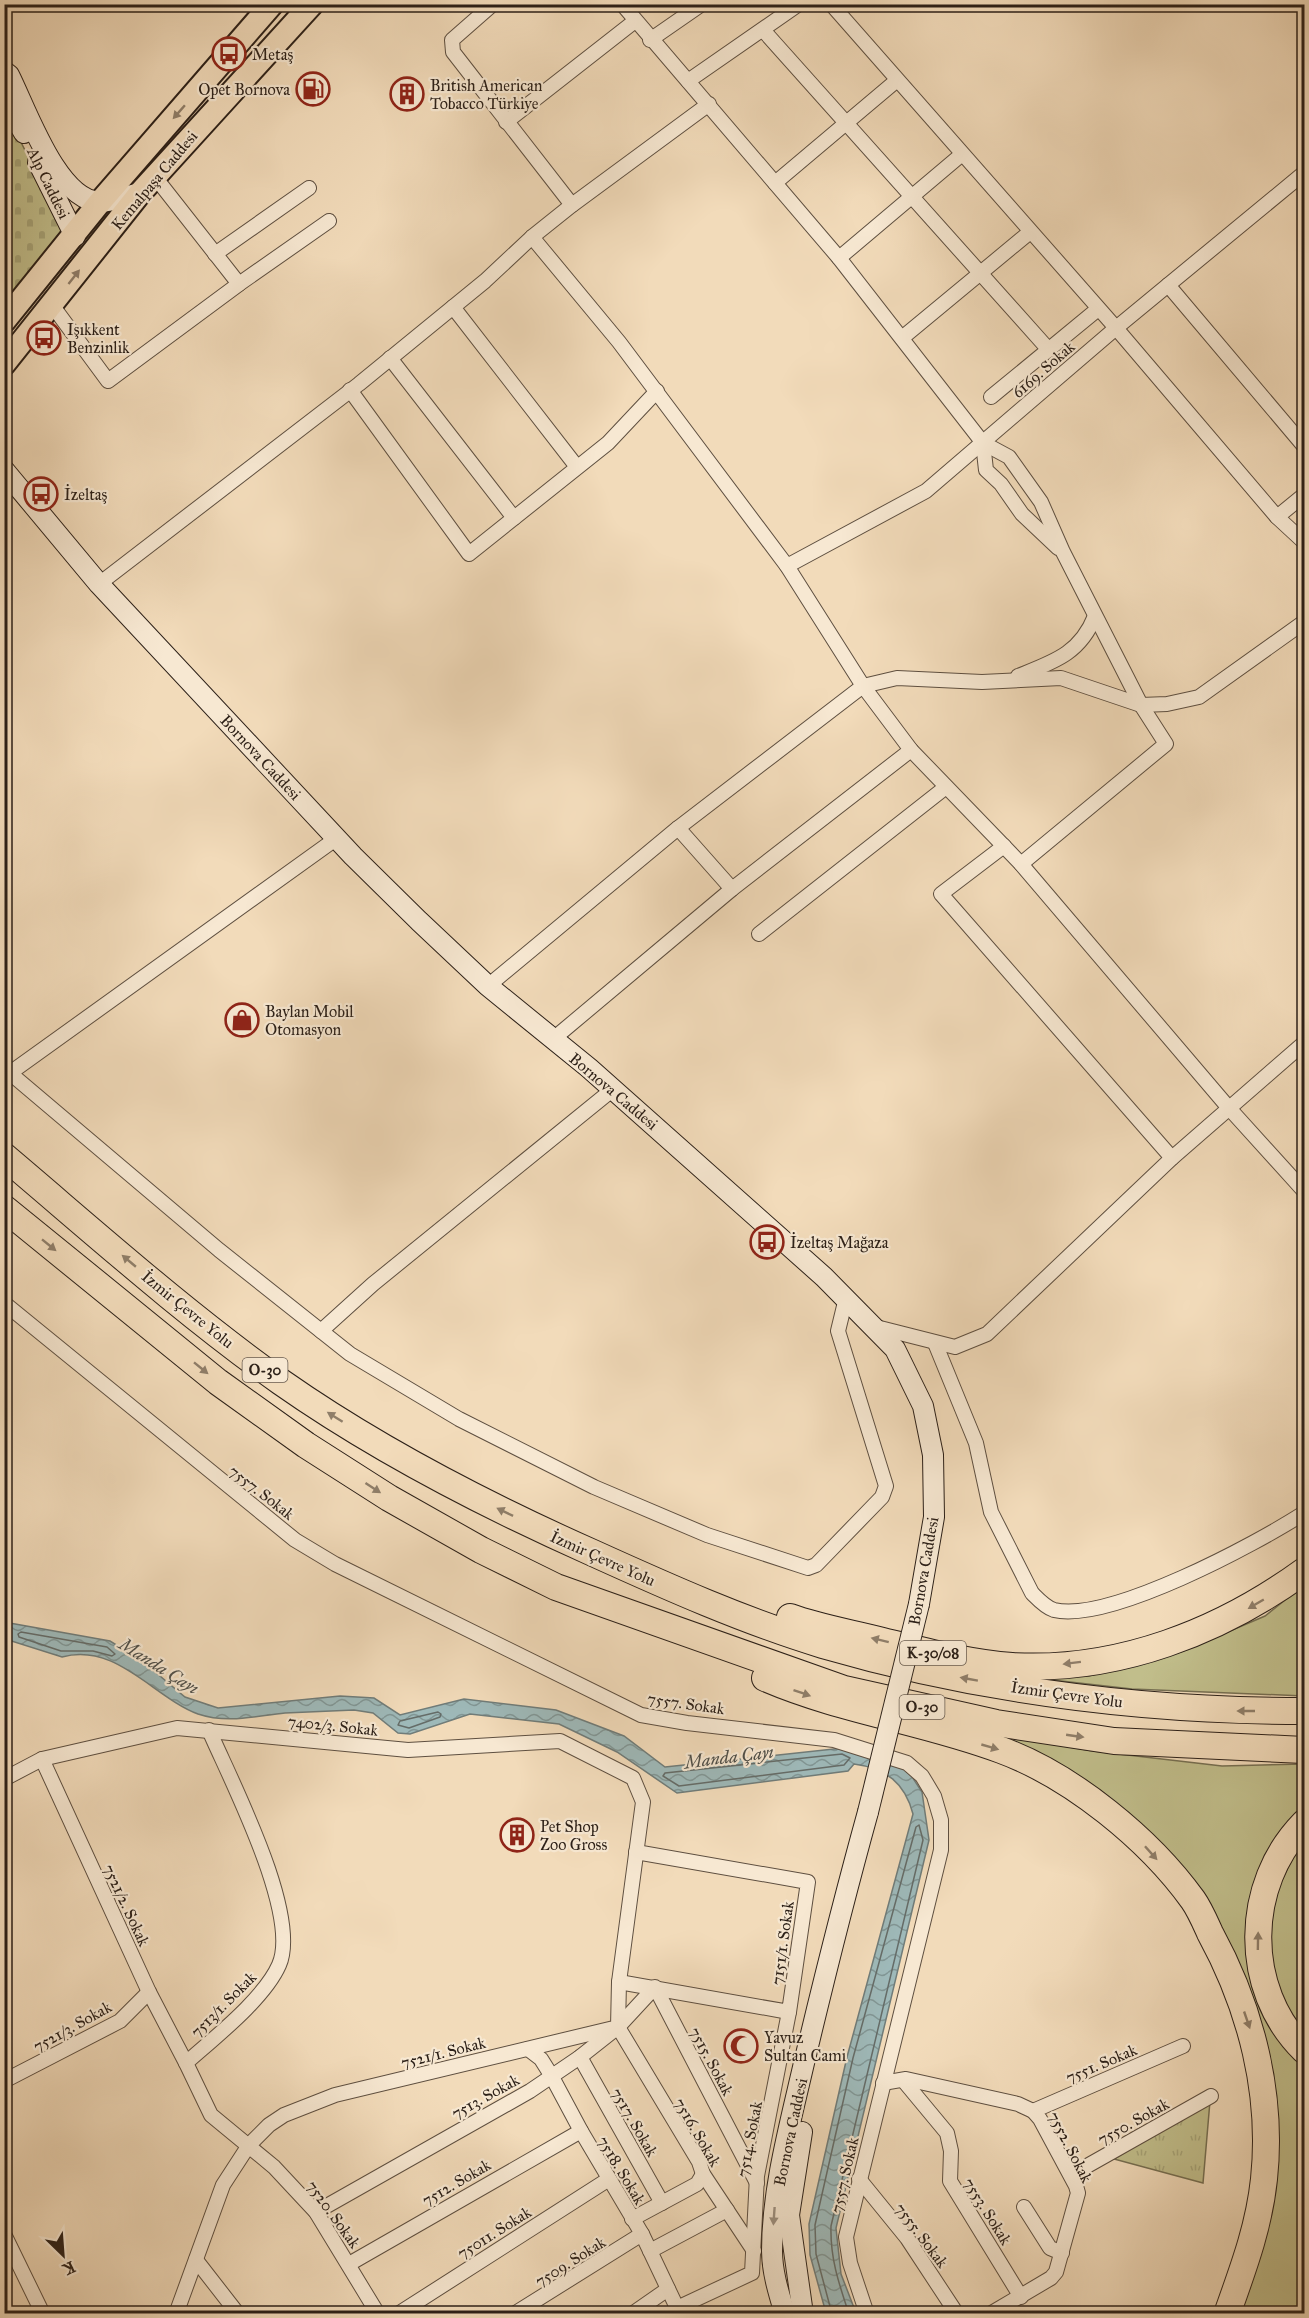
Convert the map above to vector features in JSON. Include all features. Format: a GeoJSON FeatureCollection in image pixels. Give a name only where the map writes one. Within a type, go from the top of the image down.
{"type":"FeatureCollection","features":[{"type":"Feature","properties":{"kind":"highway","name":"İzmir Çevre Yolu"},"geometry":{"type":"LineString","coordinates":[[4,1156],[221,1337],[283,1383],[442,1481],[557,1538],[706,1604],[820,1644],[981,1681],[1137,1704],[1237,1711],[1305,1711]]}},
{"type":"Feature","properties":{"kind":"highway","name":"O-30"},"geometry":{"type":"LineString","coordinates":[[4,1208],[218,1382],[306,1445],[389,1498],[481,1550],[556,1587],[844,1689],[996,1723],[1114,1741],[1305,1750]]}},
{"type":"Feature","properties":{"kind":"highway","name":"K-30/08"},"geometry":{"type":"LineString","coordinates":[[557,1538],[795,1619],[958,1659],[1013,1666],[1100,1660],[1140,1652],[1183,1639],[1230,1619],[1272,1595],[1305,1571]]}},
{"type":"Feature","properties":{"kind":"highway"},"geometry":{"type":"LineString","coordinates":[[556,1587],[801,1693],[1002,1750],[1086,1796],[1147,1847],[1193,1901],[1231,1972],[1254,2038],[1265,2106],[1264,2178],[1254,2240],[1227,2313]]}},
{"type":"Feature","properties":{"kind":"highway"},"geometry":{"type":"LineString","coordinates":[[1305,1823],[1281,1851],[1266,1882],[1259,1917],[1257,1946],[1260,1971],[1268,1997],[1280,2020],[1305,2050]]}},
{"type":"Feature","properties":{"kind":"main road","name":"Kemalpaşa Caddesi"},"geometry":{"type":"LineString","coordinates":[[4,321],[75,236],[100,202],[272,4]]}},
{"type":"Feature","properties":{"kind":"main road","name":"Kemalpaşa Caddesi"},"geometry":{"type":"LineString","coordinates":[[7,363],[148,185],[312,4]]}},
{"type":"Feature","properties":{"kind":"main road","name":"Alp Caddesi"},"geometry":{"type":"LineString","coordinates":[[4,70],[9,75],[57,174],[85,199],[100,202]]}},
{"type":"Feature","properties":{"kind":"main road","name":"Alp Caddesi"},"geometry":{"type":"LineString","coordinates":[[4,99],[75,236]]}},
{"type":"Feature","properties":{"kind":"main road"},"geometry":{"type":"LineString","coordinates":[[100,202],[148,185]]}},
{"type":"Feature","properties":{"kind":"main road","name":"Bornova Caddesi"},"geometry":{"type":"LineString","coordinates":[[6,473],[99,584],[337,838],[419,921],[488,986],[612,1090],[846,1298],[895,1349],[923,1406],[933,1455],[934,1517],[919,1604],[868,1812],[835,1933],[798,2090],[773,2210],[772,2254],[778,2292],[785,2313]]}},
{"type":"Feature","properties":{"kind":"main road","name":"Bornova Caddesi"},"geometry":{"type":"LineString","coordinates":[[803,2313],[789,2215],[808,2098],[868,1812]]}},
{"type":"Feature","properties":{"kind":"street"},"geometry":{"type":"LineString","coordinates":[[493,4],[452,40],[453,52],[572,205]]}},
{"type":"Feature","properties":{"kind":"street"},"geometry":{"type":"LineString","coordinates":[[622,4],[650,40],[709,104],[839,258],[983,443],[1009,457],[1041,502],[1095,616],[1141,705],[1166,744],[1021,864]]}},
{"type":"Feature","properties":{"kind":"street"},"geometry":{"type":"LineString","coordinates":[[650,40],[702,4]]}},
{"type":"Feature","properties":{"kind":"street"},"geometry":{"type":"LineString","coordinates":[[688,81],[799,4]]}},
{"type":"Feature","properties":{"kind":"street"},"geometry":{"type":"LineString","coordinates":[[831,4],[961,155],[1116,328],[1277,517],[1305,543]]}},
{"type":"Feature","properties":{"kind":"street"},"geometry":{"type":"LineString","coordinates":[[506,123],[635,21]]}},
{"type":"Feature","properties":{"kind":"street","name":"6169. Sokak"},"geometry":{"type":"LineString","coordinates":[[763,30],[1049,350]]}},
{"type":"Feature","properties":{"kind":"street"},"geometry":{"type":"LineString","coordinates":[[775,183],[896,81]]}},
{"type":"Feature","properties":{"kind":"street"},"geometry":{"type":"LineString","coordinates":[[99,584],[390,358],[572,205],[709,104]]}},
{"type":"Feature","properties":{"kind":"street"},"geometry":{"type":"LineString","coordinates":[[839,258],[961,155]]}},
{"type":"Feature","properties":{"kind":"street","name":"6169. Sokak"},"geometry":{"type":"LineString","coordinates":[[787,566],[926,491],[1116,328],[1305,173]]}},
{"type":"Feature","properties":{"kind":"street"},"geometry":{"type":"LineString","coordinates":[[148,185],[215,254],[239,284]]}},
{"type":"Feature","properties":{"kind":"street"},"geometry":{"type":"LineString","coordinates":[[215,254],[309,188]]}},
{"type":"Feature","properties":{"kind":"street"},"geometry":{"type":"LineString","coordinates":[[52,305],[108,381],[329,221]]}},
{"type":"Feature","properties":{"kind":"street"},"geometry":{"type":"LineString","coordinates":[[902,338],[1030,232]]}},
{"type":"Feature","properties":{"kind":"street"},"geometry":{"type":"LineString","coordinates":[[532,237],[657,391],[787,566],[863,686],[911,750],[1021,864],[1228,1107],[1305,1191]]}},
{"type":"Feature","properties":{"kind":"street"},"geometry":{"type":"LineString","coordinates":[[1168,285],[1305,446]]}},
{"type":"Feature","properties":{"kind":"street"},"geometry":{"type":"LineString","coordinates":[[453,307],[577,467]]}},
{"type":"Feature","properties":{"kind":"street","name":"6169. Sokak"},"geometry":{"type":"LineString","coordinates":[[991,397],[1098,309]]}},
{"type":"Feature","properties":{"kind":"street"},"geometry":{"type":"LineString","coordinates":[[390,358],[514,518]]}},
{"type":"Feature","properties":{"kind":"street"},"geometry":{"type":"LineString","coordinates":[[350,390],[469,554],[608,443],[657,391]]}},
{"type":"Feature","properties":{"kind":"street"},"geometry":{"type":"LineString","coordinates":[[983,443],[987,470],[1001,484],[1022,514],[1063,552]]}},
{"type":"Feature","properties":{"kind":"street"},"geometry":{"type":"LineString","coordinates":[[1277,517],[1305,495]]}},
{"type":"Feature","properties":{"kind":"street"},"geometry":{"type":"LineString","coordinates":[[1008,680],[1062,658],[1088,634],[1095,616]]}},
{"type":"Feature","properties":{"kind":"street"},"geometry":{"type":"LineString","coordinates":[[488,986],[678,828],[863,686],[897,678],[1008,680],[1061,678],[1141,705],[1167,704],[1199,697],[1305,622]]}},
{"type":"Feature","properties":{"kind":"street"},"geometry":{"type":"LineString","coordinates":[[552,1040],[732,889],[911,750]]}},
{"type":"Feature","properties":{"kind":"street"},"geometry":{"type":"LineString","coordinates":[[759,934],[946,787]]}},
{"type":"Feature","properties":{"kind":"street"},"geometry":{"type":"LineString","coordinates":[[678,828],[732,889]]}},
{"type":"Feature","properties":{"kind":"street"},"geometry":{"type":"LineString","coordinates":[[337,838],[8,1071],[211,1243],[350,1354],[459,1419],[594,1487],[706,1535],[808,1568],[816,1565],[882,1497],[886,1486],[838,1331],[846,1298]]}},
{"type":"Feature","properties":{"kind":"street"},"geometry":{"type":"LineString","coordinates":[[1004,846],[941,894],[1172,1158]]}},
{"type":"Feature","properties":{"kind":"street"},"geometry":{"type":"LineString","coordinates":[[874,1327],[955,1347],[987,1334],[1172,1158],[1228,1107],[1305,1043]]}},
{"type":"Feature","properties":{"kind":"street"},"geometry":{"type":"LineString","coordinates":[[321,1331],[373,1284],[612,1090]]}},
{"type":"Feature","properties":{"kind":"street","name":"7557. Sokak"},"geometry":{"type":"LineString","coordinates":[[4,1303],[277,1526],[335,1564],[641,1715],[834,1740],[906,1763],[922,1776],[934,1796],[941,1821],[941,1850],[858,2179],[846,2237],[850,2263],[867,2313]]}},
{"type":"Feature","properties":{"kind":"street"},"geometry":{"type":"LineString","coordinates":[[935,1343],[976,1443],[991,1512],[1032,1593],[1040,1602],[1053,1610],[1088,1610],[1165,1586],[1263,1539],[1305,1513]]}},
{"type":"Feature","properties":{"kind":"street","name":"7402/3. Sokak"},"geometry":{"type":"LineString","coordinates":[[4,1779],[42,1759],[177,1728],[408,1750],[560,1741],[633,1778],[642,1802],[636,1852]]}},
{"type":"Feature","properties":{"kind":"street","name":"7513/1. Sokak"},"geometry":{"type":"LineString","coordinates":[[186,2063],[224,2030],[269,1982],[279,1965],[286,1940],[272,1877],[209,1730]]}},
{"type":"Feature","properties":{"kind":"street","name":"7521/2. Sokak"},"geometry":{"type":"LineString","coordinates":[[42,1759],[149,1992],[186,2063]]}},
{"type":"Feature","properties":{"kind":"street"},"geometry":{"type":"LineString","coordinates":[[618,2027],[619,1982],[636,1852]]}},
{"type":"Feature","properties":{"kind":"street","name":"7151/1. Sokak"},"geometry":{"type":"LineString","coordinates":[[619,1982],[789,2012],[808,1882],[636,1852]]}},
{"type":"Feature","properties":{"kind":"street","name":"7513. Sokak"},"geometry":{"type":"LineString","coordinates":[[316,2212],[530,2091],[580,2057],[618,2027],[655,1987]]}},
{"type":"Feature","properties":{"kind":"street","name":"7515. Sokak"},"geometry":{"type":"LineString","coordinates":[[655,1987],[757,2183]]}},
{"type":"Feature","properties":{"kind":"street","name":"7521/3. Sokak"},"geometry":{"type":"LineString","coordinates":[[4,2081],[120,2021],[149,1992]]}},
{"type":"Feature","properties":{"kind":"street","name":"7514. Sokak"},"geometry":{"type":"LineString","coordinates":[[678,2311],[752,2273],[757,2183],[789,2012]]}},
{"type":"Feature","properties":{"kind":"street","name":"7521/1. Sokak"},"geometry":{"type":"LineString","coordinates":[[176,2313],[223,2185],[249,2145],[269,2125],[284,2115],[335,2095],[618,2027]]}},
{"type":"Feature","properties":{"kind":"street","name":"7516. Sokak"},"geometry":{"type":"LineString","coordinates":[[618,2027],[699,2162],[703,2174],[754,2251]]}},
{"type":"Feature","properties":{"kind":"street","name":"7551. Sokak"},"geometry":{"type":"LineString","coordinates":[[1033,2111],[1183,2046]]}},
{"type":"Feature","properties":{"kind":"street","name":"7518. Sokak"},"geometry":{"type":"LineString","coordinates":[[528,2049],[541,2059],[551,2075],[580,2131],[642,2235],[678,2311]]}},
{"type":"Feature","properties":{"kind":"street","name":"7517. Sokak"},"geometry":{"type":"LineString","coordinates":[[580,2057],[662,2203]]}},
{"type":"Feature","properties":{"kind":"street"},"geometry":{"type":"LineString","coordinates":[[186,2063],[211,2115],[249,2145]]}},
{"type":"Feature","properties":{"kind":"street","name":"7552. Sokak"},"geometry":{"type":"LineString","coordinates":[[883,2083],[903,2080],[1018,2104],[1033,2111],[1071,2175],[1078,2193],[1062,2253],[1051,2278],[998,2312]]}},
{"type":"Feature","properties":{"kind":"street","name":"7553. Sokak"},"geometry":{"type":"LineString","coordinates":[[903,2080],[947,2133],[951,2151],[950,2181],[1021,2297]]}},
{"type":"Feature","properties":{"kind":"street","name":"7550. Sokak"},"geometry":{"type":"LineString","coordinates":[[1071,2175],[1211,2096]]}},
{"type":"Feature","properties":{"kind":"street","name":"7512. Sokak"},"geometry":{"type":"LineString","coordinates":[[349,2264],[580,2131]]}},
{"type":"Feature","properties":{"kind":"street","name":"7520. Sokak"},"geometry":{"type":"LineString","coordinates":[[249,2145],[316,2212],[378,2313]]}},
{"type":"Feature","properties":{"kind":"street"},"geometry":{"type":"LineString","coordinates":[[632,2219],[697,2184],[703,2174]]}},
{"type":"Feature","properties":{"kind":"street","name":"75011. Sokak"},"geometry":{"type":"LineString","coordinates":[[398,2313],[609,2179]]}},
{"type":"Feature","properties":{"kind":"street","name":"7555. Sokak"},"geometry":{"type":"LineString","coordinates":[[858,2179],[907,2238],[957,2313]]}},
{"type":"Feature","properties":{"kind":"street"},"geometry":{"type":"LineString","coordinates":[[1024,2207],[1050,2248],[1062,2253]]}},
{"type":"Feature","properties":{"kind":"street"},"geometry":{"type":"LineString","coordinates":[[650,2251],[727,2210]]}},
{"type":"Feature","properties":{"kind":"street"},"geometry":{"type":"LineString","coordinates":[[4,2234],[43,2313]]}},
{"type":"Feature","properties":{"kind":"street","name":"7509. Sokak"},"geometry":{"type":"LineString","coordinates":[[514,2313],[642,2235]]}},
{"type":"Feature","properties":{"kind":"street"},"geometry":{"type":"LineString","coordinates":[[196,2260],[238,2313]]}},
{"type":"Feature","properties":{"kind":"street"},"geometry":{"type":"LineString","coordinates":[[632,2313],[668,2289]]}},
{"type":"Feature","properties":{"kind":"green space"},"geometry":{"type":"Polygon","coordinates":[[[4,108],[67,235],[4,306],[4,108]]]}},
{"type":"Feature","properties":{"kind":"green space"},"geometry":{"type":"Polygon","coordinates":[[[1304,1585],[1304,1696],[1132,1689],[1017,1676],[1089,1676],[1183,1651],[1265,1616],[1304,1585]]]}},
{"type":"Feature","properties":{"kind":"green space"},"geometry":{"type":"Polygon","coordinates":[[[998,1735],[1093,1751],[1222,1766],[1304,1764],[1304,1811],[1252,1933],[1304,2062],[1304,2301],[1291,2313],[1236,2313],[1277,2168],[1199,1898],[998,1735]]]}},
{"type":"Feature","properties":{"kind":"green space"},"geometry":{"type":"Polygon","coordinates":[[[1304,1839],[1304,2039],[1276,1995],[1267,1950],[1272,1900],[1304,1839]]]}},
{"type":"Feature","properties":{"kind":"green space"},"geometry":{"type":"Polygon","coordinates":[[[1210,2101],[1203,2183],[1114,2159],[1210,2101]]]}},
{"type":"Feature","properties":{"kind":"water"},"geometry":{"type":"Polygon","coordinates":[[[4,1622],[110,1641],[141,1660],[185,1697],[218,1708],[340,1696],[374,1698],[400,1715],[464,1699],[556,1710],[624,1736],[665,1767],[843,1748],[905,1766],[922,1792],[929,1840],[836,2228],[841,2274],[856,2313],[826,2313],[810,2255],[809,2224],[847,2057],[913,1814],[905,1794],[885,1773],[854,1764],[848,1771],[677,1793],[617,1752],[559,1724],[470,1714],[410,1734],[398,1733],[373,1713],[354,1710],[285,1713],[242,1718],[209,1717],[181,1706],[117,1664],[100,1657],[82,1654],[62,1657],[5,1639],[4,1622]]]}},
{"type":"Feature","properties":{"kind":"place","name":"Metaş"},"geometry":{"type":"Point","coordinates":[229,54]}},
{"type":"Feature","properties":{"kind":"place","name":"Opet Bornova"},"geometry":{"type":"Point","coordinates":[313,89]}},
{"type":"Feature","properties":{"kind":"place","name":"British American Tobacco Türkiye"},"geometry":{"type":"Point","coordinates":[407,94]}},
{"type":"Feature","properties":{"kind":"place","name":"Işıkkent Benzinlik"},"geometry":{"type":"Point","coordinates":[44,338]}},
{"type":"Feature","properties":{"kind":"place","name":"İzeltaş"},"geometry":{"type":"Point","coordinates":[41,494]}},
{"type":"Feature","properties":{"kind":"place","name":"Baylan Mobil Otomasyon"},"geometry":{"type":"Point","coordinates":[242,1020]}},
{"type":"Feature","properties":{"kind":"place","name":"İzeltaş Mağaza"},"geometry":{"type":"Point","coordinates":[767,1242]}},
{"type":"Feature","properties":{"kind":"place","name":"Pet Shop Zoo Gross"},"geometry":{"type":"Point","coordinates":[517,1835]}},
{"type":"Feature","properties":{"kind":"place","name":"Yavuz Sultan Cami"},"geometry":{"type":"Point","coordinates":[741,2046]}},
{"type":"Feature","properties":{"kind":"water label","name":"Manda Çayı"},"geometry":{"type":"Point","coordinates":[159,1666]}},
{"type":"Feature","properties":{"kind":"water label","name":"Manda Çayı"},"geometry":{"type":"Point","coordinates":[729,1757]}}]}
